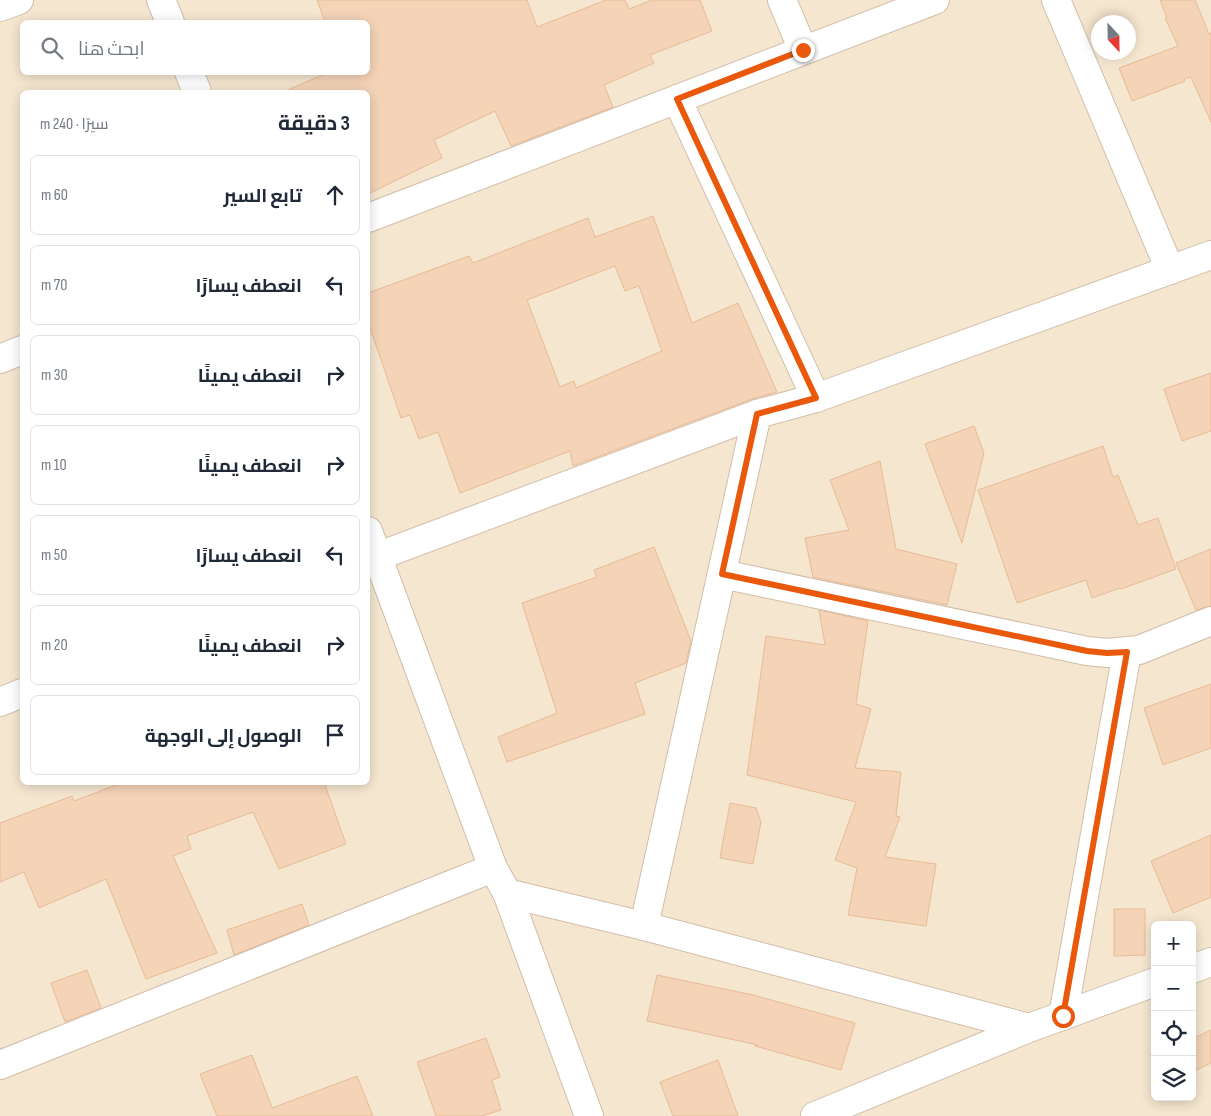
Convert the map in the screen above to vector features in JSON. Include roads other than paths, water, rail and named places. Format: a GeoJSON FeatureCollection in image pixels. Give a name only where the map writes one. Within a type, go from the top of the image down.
{"type":"FeatureCollection","features":[{"type":"Feature","properties":{"kind":"street"},"geometry":{"type":"LineString","coordinates":[[0,7],[18,0]]}},
{"type":"Feature","properties":{"kind":"street"},"geometry":{"type":"LineString","coordinates":[[161,0],[169,20]]}},
{"type":"Feature","properties":{"kind":"street"},"geometry":{"type":"LineString","coordinates":[[782,0],[803,50]]}},
{"type":"Feature","properties":{"kind":"street"},"geometry":{"type":"LineString","coordinates":[[370,217],[935,0]]}},
{"type":"Feature","properties":{"kind":"street"},"geometry":{"type":"LineString","coordinates":[[1056,0],[1170,270]]}},
{"type":"Feature","properties":{"kind":"street"},"geometry":{"type":"LineString","coordinates":[[190,75],[196,90]]}},
{"type":"Feature","properties":{"kind":"street"},"geometry":{"type":"LineString","coordinates":[[677,99],[816,398]]}},
{"type":"Feature","properties":{"kind":"street"},"geometry":{"type":"LineString","coordinates":[[372,558],[757,414],[816,398],[1211,255]]}},
{"type":"Feature","properties":{"kind":"street"},"geometry":{"type":"LineString","coordinates":[[0,359],[20,351]]}},
{"type":"Feature","properties":{"kind":"street"},"geometry":{"type":"LineString","coordinates":[[644,926],[757,414]]}},
{"type":"Feature","properties":{"kind":"street"},"geometry":{"type":"LineString","coordinates":[[370,544],[372,558],[493,868],[507,893],[589,1116]]}},
{"type":"Feature","properties":{"kind":"street"},"geometry":{"type":"LineString","coordinates":[[722,574],[1087,651],[1107,653],[1127,652],[1151,645],[1211,621]]}},
{"type":"Feature","properties":{"kind":"street"},"geometry":{"type":"LineString","coordinates":[[1063,1016],[1127,652]]}},
{"type":"Feature","properties":{"kind":"street"},"geometry":{"type":"LineString","coordinates":[[0,702],[20,694]]}},
{"type":"Feature","properties":{"kind":"street"},"geometry":{"type":"LineString","coordinates":[[0,1065],[493,868]]}},
{"type":"Feature","properties":{"kind":"street"},"geometry":{"type":"LineString","coordinates":[[507,893],[644,926],[1028,1028]]}},
{"type":"Feature","properties":{"kind":"street"},"geometry":{"type":"LineString","coordinates":[[1196,968],[1211,962]]}},
{"type":"Feature","properties":{"kind":"street"},"geometry":{"type":"LineString","coordinates":[[815,1116],[1028,1028],[1151,983]]}}]}
